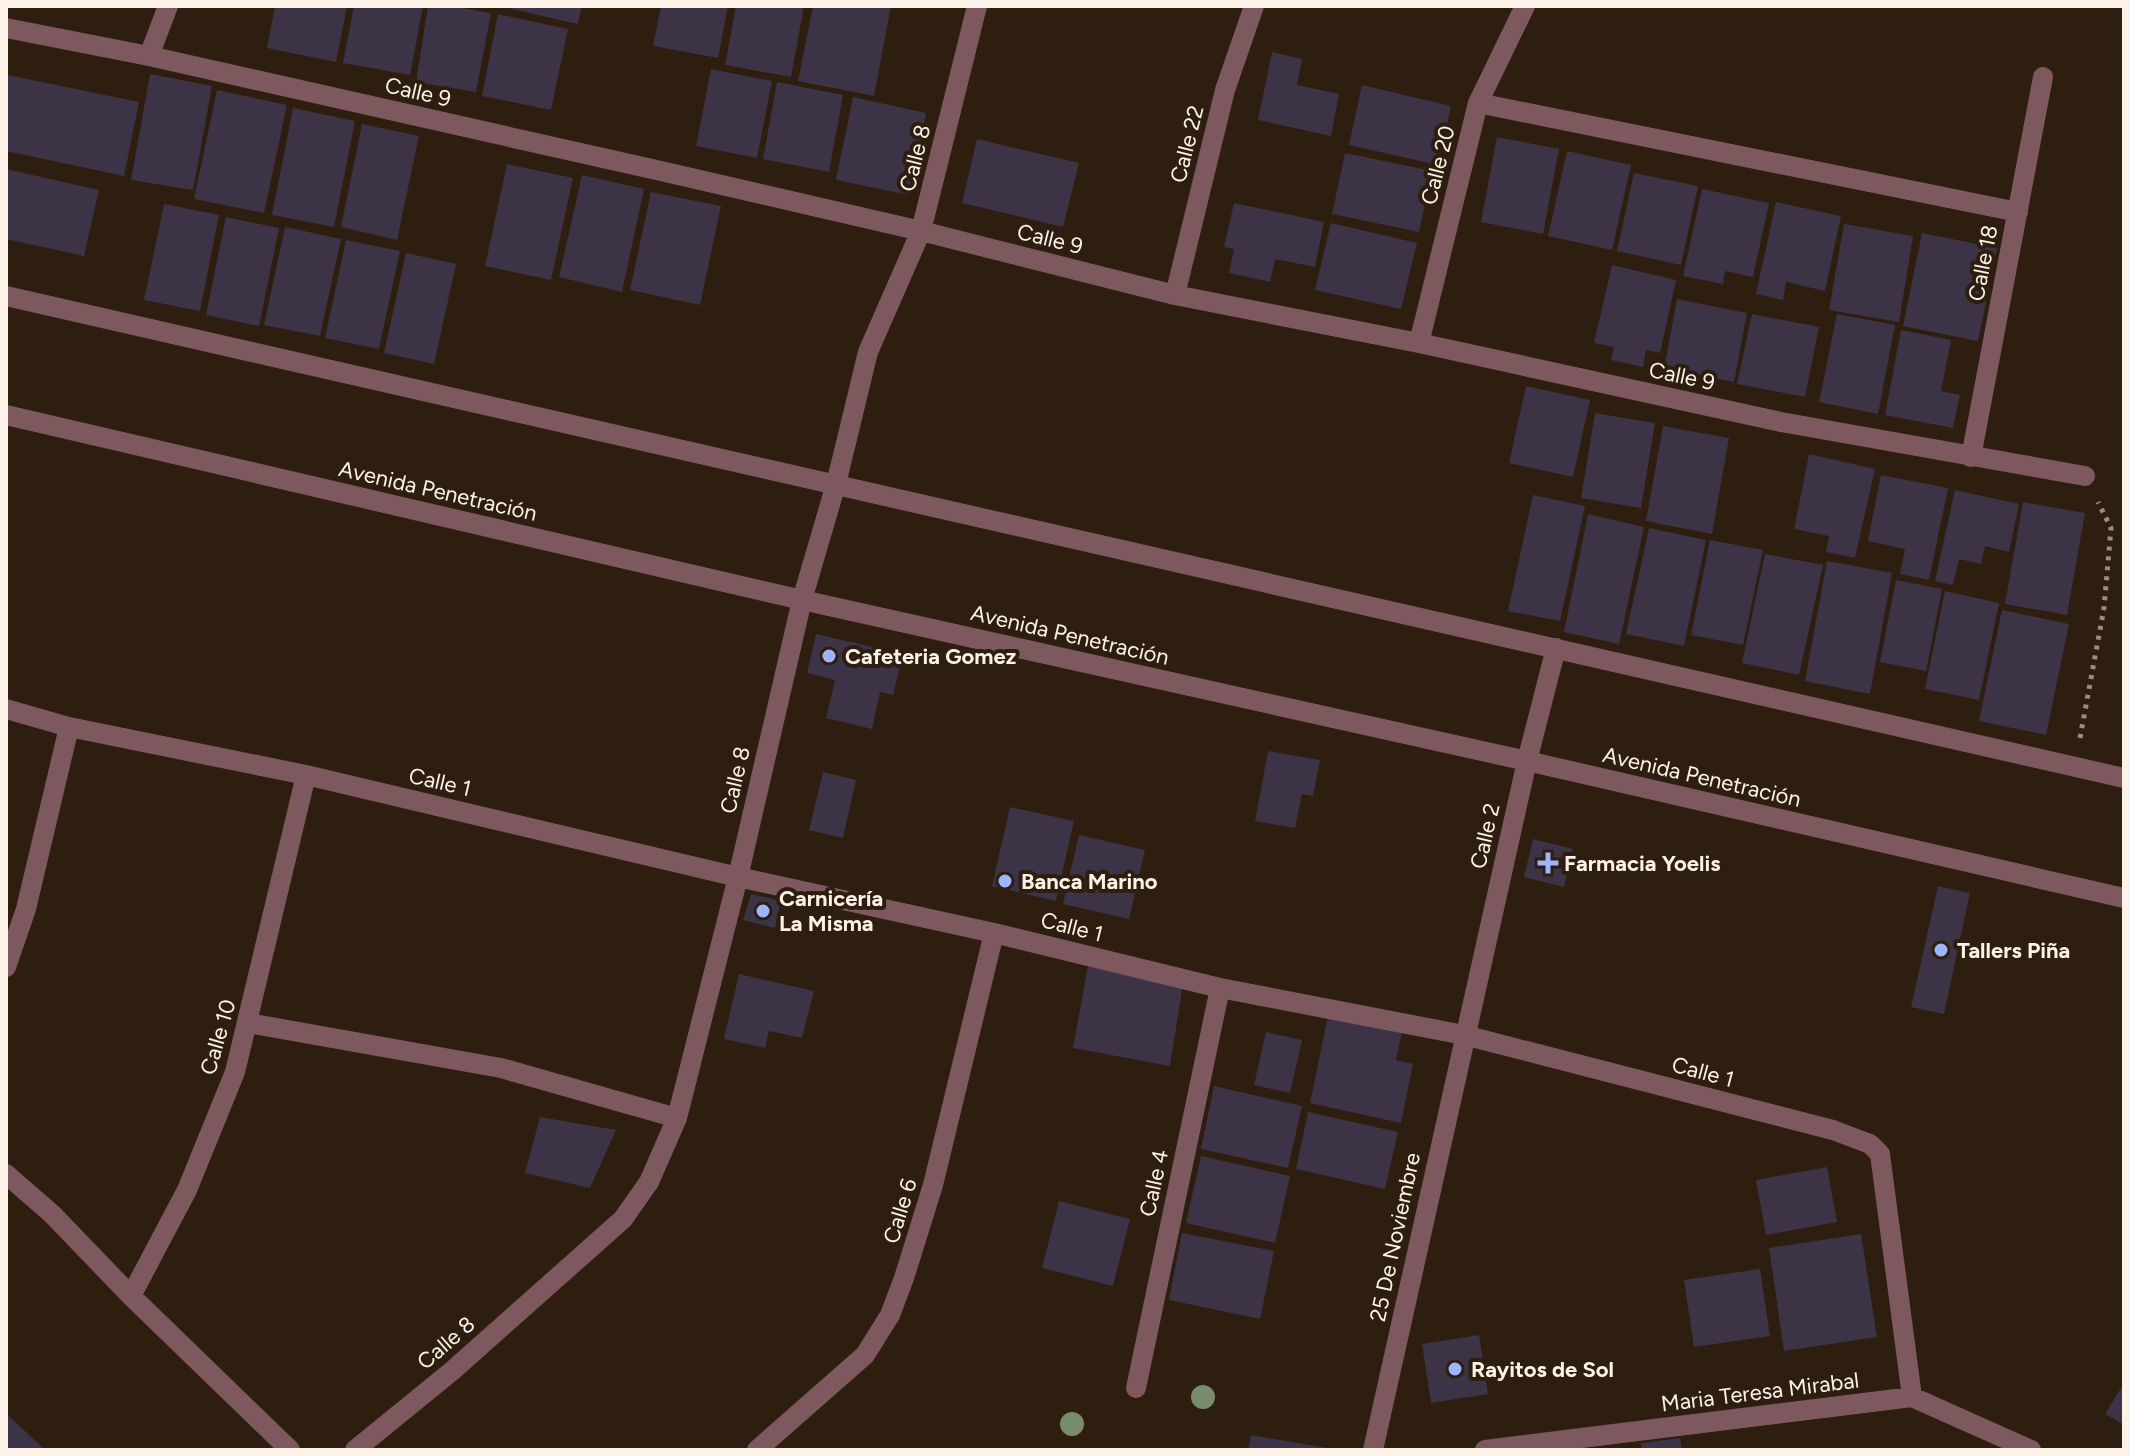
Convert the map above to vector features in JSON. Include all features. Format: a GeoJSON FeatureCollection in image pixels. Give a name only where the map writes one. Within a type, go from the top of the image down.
{"type":"FeatureCollection","features":[{"type":"Feature","properties":{"kind":"street"},"geometry":{"type":"LineString","coordinates":[[149,56],[168,6]]}},
{"type":"Feature","properties":{"kind":"street","name":"Calle 8"},"geometry":{"type":"LineString","coordinates":[[355,1450],[452,1371],[623,1219],[649,1182],[677,1118],[738,877],[802,600],[836,484],[868,352],[921,231],[977,6]]}},
{"type":"Feature","properties":{"kind":"street","name":"Calle 22"},"geometry":{"type":"LineString","coordinates":[[1175,295],[1225,90],[1254,6]]}},
{"type":"Feature","properties":{"kind":"street","name":"Calle 20"},"geometry":{"type":"LineString","coordinates":[[1419,343],[1478,103],[1525,6]]}},
{"type":"Feature","properties":{"kind":"street","name":"Calle 9"},"geometry":{"type":"LineString","coordinates":[[6,28],[149,56],[921,231],[1175,295],[1419,343],[1781,422],[2085,476]]}},
{"type":"Feature","properties":{"kind":"street","name":"Calle 18"},"geometry":{"type":"LineString","coordinates":[[1971,457],[2043,77]]}},
{"type":"Feature","properties":{"kind":"street"},"geometry":{"type":"LineString","coordinates":[[1478,103],[2018,212]]}},
{"type":"Feature","properties":{"kind":"street"},"geometry":{"type":"LineString","coordinates":[[6,296],[2124,778]]}},
{"type":"Feature","properties":{"kind":"street","name":"Avenida Penetración"},"geometry":{"type":"LineString","coordinates":[[6,415],[802,600],[2124,898]]}},
{"type":"Feature","properties":{"kind":"street","name":"Calle 2"},"geometry":{"type":"LineString","coordinates":[[1464,1035],[1556,648]]}},
{"type":"Feature","properties":{"kind":"street","name":"Calle 1"},"geometry":{"type":"LineString","coordinates":[[6,709],[69,727],[306,775],[1220,988],[1464,1035],[1833,1130],[1876,1148],[1880,1154],[1912,1397]]}},
{"type":"Feature","properties":{"kind":"street"},"geometry":{"type":"LineString","coordinates":[[6,967],[26,909],[69,727]]}},
{"type":"Feature","properties":{"kind":"street","name":"Calle 10"},"geometry":{"type":"LineString","coordinates":[[131,1296],[187,1190],[235,1072],[306,775]]}},
{"type":"Feature","properties":{"kind":"street","name":"Calle 6"},"geometry":{"type":"LineString","coordinates":[[757,1450],[865,1355],[890,1315],[933,1185],[994,933]]}},
{"type":"Feature","properties":{"kind":"street","name":"Calle 4"},"geometry":{"type":"LineString","coordinates":[[1136,1388],[1220,988]]}},
{"type":"Feature","properties":{"kind":"street"},"geometry":{"type":"LineString","coordinates":[[248,1023],[501,1068],[677,1118]]}},
{"type":"Feature","properties":{"kind":"street","name":"25 De Noviembre"},"geometry":{"type":"LineString","coordinates":[[1373,1450],[1464,1035]]}},
{"type":"Feature","properties":{"kind":"street"},"geometry":{"type":"LineString","coordinates":[[6,1174],[52,1214],[131,1296],[290,1450]]}},
{"type":"Feature","properties":{"kind":"street"},"geometry":{"type":"LineString","coordinates":[[1912,1397],[2031,1450]]}},
{"type":"Feature","properties":{"kind":"street","name":"Maria Teresa Mirabal"},"geometry":{"type":"LineString","coordinates":[[1485,1450],[1912,1397]]}},
{"type":"Feature","properties":{"kind":"path"},"geometry":{"type":"LineString","coordinates":[[2075,767],[2104,608],[2111,528],[2085,476]]}},
{"type":"Feature","properties":{"kind":"building"},"geometry":{"type":"Polygon","coordinates":[[[275,6],[347,6],[336,62],[267,48],[275,6]]]}},
{"type":"Feature","properties":{"kind":"building"},"geometry":{"type":"Polygon","coordinates":[[[354,6],[423,6],[410,75],[343,63],[354,6]]]}},
{"type":"Feature","properties":{"kind":"building"},"geometry":{"type":"Polygon","coordinates":[[[428,6],[451,6],[491,13],[476,92],[416,82],[428,6]]]}},
{"type":"Feature","properties":{"kind":"building"},"geometry":{"type":"Polygon","coordinates":[[[513,6],[582,6],[578,24],[512,9],[513,6]]]}},
{"type":"Feature","properties":{"kind":"building"},"geometry":{"type":"Polygon","coordinates":[[[661,6],[728,6],[718,58],[653,46],[661,6]]]}},
{"type":"Feature","properties":{"kind":"building"},"geometry":{"type":"Polygon","coordinates":[[[736,6],[804,6],[791,77],[725,65],[736,6]]]}},
{"type":"Feature","properties":{"kind":"building"},"geometry":{"type":"Polygon","coordinates":[[[813,6],[891,6],[874,96],[798,81],[813,6]]]}},
{"type":"Feature","properties":{"kind":"building"},"geometry":{"type":"Polygon","coordinates":[[[498,14],[568,29],[551,110],[482,96],[498,14]]]}},
{"type":"Feature","properties":{"kind":"building"},"geometry":{"type":"Polygon","coordinates":[[[1272,52],[1302,59],[1297,85],[1339,94],[1331,136],[1258,120],[1272,52]]]}},
{"type":"Feature","properties":{"kind":"building"},"geometry":{"type":"Polygon","coordinates":[[[711,69],[772,81],[757,158],[696,146],[711,69]]]}},
{"type":"Feature","properties":{"kind":"building"},"geometry":{"type":"Polygon","coordinates":[[[150,74],[212,86],[193,190],[131,180],[150,74]]]}},
{"type":"Feature","properties":{"kind":"building"},"geometry":{"type":"Polygon","coordinates":[[[8,75],[139,102],[124,176],[6,151],[8,75]]]}},
{"type":"Feature","properties":{"kind":"building"},"geometry":{"type":"Polygon","coordinates":[[[777,82],[843,95],[829,172],[763,159],[777,82]]]}},
{"type":"Feature","properties":{"kind":"building"},"geometry":{"type":"Polygon","coordinates":[[[1362,85],[1451,106],[1438,165],[1349,145],[1362,85]]]}},
{"type":"Feature","properties":{"kind":"building"},"geometry":{"type":"Polygon","coordinates":[[[217,90],[287,105],[264,213],[194,199],[217,90]]]}},
{"type":"Feature","properties":{"kind":"building"},"geometry":{"type":"Polygon","coordinates":[[[853,97],[926,113],[909,195],[836,180],[853,97]]]}},
{"type":"Feature","properties":{"kind":"building"},"geometry":{"type":"Polygon","coordinates":[[[293,108],[355,121],[334,227],[272,215],[293,108]]]}},
{"type":"Feature","properties":{"kind":"building"},"geometry":{"type":"Polygon","coordinates":[[[362,124],[419,136],[397,240],[341,227],[362,124]]]}},
{"type":"Feature","properties":{"kind":"building"},"geometry":{"type":"Polygon","coordinates":[[[1497,137],[1559,149],[1543,234],[1481,222],[1497,137]]]}},
{"type":"Feature","properties":{"kind":"building"},"geometry":{"type":"Polygon","coordinates":[[[977,139],[1079,163],[1063,227],[962,203],[977,139]]]}},
{"type":"Feature","properties":{"kind":"building"},"geometry":{"type":"Polygon","coordinates":[[[1567,151],[1631,165],[1612,250],[1548,236],[1567,151]]]}},
{"type":"Feature","properties":{"kind":"building"},"geometry":{"type":"Polygon","coordinates":[[[1345,153],[1432,171],[1419,232],[1332,214],[1345,153]]]}},
{"type":"Feature","properties":{"kind":"building"},"geometry":{"type":"Polygon","coordinates":[[[507,164],[573,178],[551,280],[485,266],[507,164]]]}},
{"type":"Feature","properties":{"kind":"building"},"geometry":{"type":"Polygon","coordinates":[[[6,169],[99,190],[84,256],[6,239],[6,169]]]}},
{"type":"Feature","properties":{"kind":"building"},"geometry":{"type":"Polygon","coordinates":[[[1634,173],[1698,186],[1681,265],[1617,251],[1634,173]]]}},
{"type":"Feature","properties":{"kind":"building"},"geometry":{"type":"Polygon","coordinates":[[[582,175],[644,189],[622,292],[559,277],[582,175]]]}},
{"type":"Feature","properties":{"kind":"building"},"geometry":{"type":"Polygon","coordinates":[[[1702,189],[1769,203],[1753,277],[1725,271],[1723,284],[1683,276],[1702,189]]]}},
{"type":"Feature","properties":{"kind":"building"},"geometry":{"type":"Polygon","coordinates":[[[651,192],[721,206],[700,305],[630,290],[651,192]]]}},
{"type":"Feature","properties":{"kind":"building"},"geometry":{"type":"Polygon","coordinates":[[[1776,202],[1841,216],[1825,291],[1786,282],[1783,300],[1756,294],[1776,202]]]}},
{"type":"Feature","properties":{"kind":"building"},"geometry":{"type":"Polygon","coordinates":[[[1234,203],[1324,222],[1315,267],[1275,259],[1270,282],[1229,273],[1234,249],[1224,247],[1234,203]]]}},
{"type":"Feature","properties":{"kind":"building"},"geometry":{"type":"Polygon","coordinates":[[[164,204],[219,215],[200,311],[144,300],[164,204]]]}},
{"type":"Feature","properties":{"kind":"building"},"geometry":{"type":"Polygon","coordinates":[[[226,217],[279,228],[259,326],[206,315],[226,217]]]}},
{"type":"Feature","properties":{"kind":"building"},"geometry":{"type":"Polygon","coordinates":[[[1331,223],[1417,243],[1401,309],[1315,290],[1331,223]]]}},
{"type":"Feature","properties":{"kind":"building"},"geometry":{"type":"Polygon","coordinates":[[[1844,224],[1913,236],[1899,322],[1829,310],[1844,224]]]}},
{"type":"Feature","properties":{"kind":"building"},"geometry":{"type":"Polygon","coordinates":[[[285,227],[341,239],[320,336],[264,325],[285,227]]]}},
{"type":"Feature","properties":{"kind":"building"},"geometry":{"type":"Polygon","coordinates":[[[1922,233],[1997,248],[1978,341],[1903,326],[1922,233]]]}},
{"type":"Feature","properties":{"kind":"building"},"geometry":{"type":"Polygon","coordinates":[[[346,240],[400,251],[379,349],[325,338],[346,240]]]}},
{"type":"Feature","properties":{"kind":"building"},"geometry":{"type":"Polygon","coordinates":[[[406,253],[456,264],[434,364],[384,353],[406,253]]]}},
{"type":"Feature","properties":{"kind":"building"},"geometry":{"type":"Polygon","coordinates":[[[1612,265],[1676,280],[1660,353],[1646,350],[1643,367],[1611,360],[1614,347],[1594,343],[1612,265]]]}},
{"type":"Feature","properties":{"kind":"building"},"geometry":{"type":"Polygon","coordinates":[[[1677,299],[1747,313],[1734,382],[1664,369],[1677,299]]]}},
{"type":"Feature","properties":{"kind":"building"},"geometry":{"type":"Polygon","coordinates":[[[1752,314],[1819,327],[1805,397],[1737,384],[1752,314]]]}},
{"type":"Feature","properties":{"kind":"building"},"geometry":{"type":"Polygon","coordinates":[[[1837,314],[1895,325],[1878,414],[1819,402],[1837,314]]]}},
{"type":"Feature","properties":{"kind":"building"},"geometry":{"type":"Polygon","coordinates":[[[1901,330],[1951,340],[1941,391],[1960,395],[1953,428],[1885,415],[1901,330]]]}},
{"type":"Feature","properties":{"kind":"building"},"geometry":{"type":"Polygon","coordinates":[[[1526,386],[1590,400],[1573,477],[1509,463],[1526,386]]]}},
{"type":"Feature","properties":{"kind":"building"},"geometry":{"type":"Polygon","coordinates":[[[1595,413],[1655,423],[1641,508],[1581,498],[1595,413]]]}},
{"type":"Feature","properties":{"kind":"building"},"geometry":{"type":"Polygon","coordinates":[[[1663,426],[1729,438],[1712,534],[1646,521],[1663,426]]]}},
{"type":"Feature","properties":{"kind":"building"},"geometry":{"type":"Polygon","coordinates":[[[1809,454],[1875,469],[1855,558],[1826,552],[1829,536],[1794,529],[1809,454]]]}},
{"type":"Feature","properties":{"kind":"building"},"geometry":{"type":"Polygon","coordinates":[[[1881,475],[1948,488],[1929,580],[1900,574],[1905,549],[1868,541],[1881,475]]]}},
{"type":"Feature","properties":{"kind":"building"},"geometry":{"type":"Polygon","coordinates":[[[1955,490],[2019,504],[2009,552],[1985,546],[1981,564],[1959,559],[1953,585],[1935,581],[1955,490]]]}},
{"type":"Feature","properties":{"kind":"building"},"geometry":{"type":"Polygon","coordinates":[[[1533,495],[1585,506],[1560,621],[1508,611],[1533,495]]]}},
{"type":"Feature","properties":{"kind":"building"},"geometry":{"type":"Polygon","coordinates":[[[2023,502],[2085,513],[2067,615],[2005,604],[2023,502]]]}},
{"type":"Feature","properties":{"kind":"building"},"geometry":{"type":"Polygon","coordinates":[[[1588,514],[1644,527],[1619,644],[1564,632],[1588,514]]]}},
{"type":"Feature","properties":{"kind":"building"},"geometry":{"type":"Polygon","coordinates":[[[1649,528],[1706,540],[1684,646],[1626,634],[1649,528]]]}},
{"type":"Feature","properties":{"kind":"building"},"geometry":{"type":"Polygon","coordinates":[[[1710,540],[1763,550],[1743,645],[1691,635],[1710,540]]]}},
{"type":"Feature","properties":{"kind":"building"},"geometry":{"type":"Polygon","coordinates":[[[1765,554],[1823,565],[1799,675],[1742,663],[1765,554]]]}},
{"type":"Feature","properties":{"kind":"building"},"geometry":{"type":"Polygon","coordinates":[[[1827,561],[1892,573],[1870,694],[1805,681],[1827,561]]]}},
{"type":"Feature","properties":{"kind":"building"},"geometry":{"type":"Polygon","coordinates":[[[1896,580],[1942,589],[1926,671],[1880,662],[1896,580]]]}},
{"type":"Feature","properties":{"kind":"building"},"geometry":{"type":"Polygon","coordinates":[[[1945,591],[1999,603],[1979,700],[1925,689],[1945,591]]]}},
{"type":"Feature","properties":{"kind":"building"},"geometry":{"type":"Polygon","coordinates":[[[2002,610],[2069,624],[2046,735],[1979,721],[2002,610]]]}},
{"type":"Feature","properties":{"kind":"building"},"geometry":{"type":"Polygon","coordinates":[[[816,634],[903,654],[893,695],[880,692],[872,729],[826,718],[835,680],[807,673],[816,634]]]}},
{"type":"Feature","properties":{"kind":"building"},"geometry":{"type":"Polygon","coordinates":[[[1268,751],[1320,760],[1313,796],[1302,794],[1295,828],[1255,821],[1268,751]]]}},
{"type":"Feature","properties":{"kind":"building"},"geometry":{"type":"Polygon","coordinates":[[[823,772],[856,780],[843,838],[809,830],[823,772]]]}},
{"type":"Feature","properties":{"kind":"building"},"geometry":{"type":"Polygon","coordinates":[[[1010,807],[1074,821],[1056,901],[992,886],[1010,807]]]}},
{"type":"Feature","properties":{"kind":"building"},"geometry":{"type":"Polygon","coordinates":[[[1079,835],[1145,850],[1129,919],[1063,904],[1079,835]]]}},
{"type":"Feature","properties":{"kind":"building","name":"Farmacia Yoelis"},"geometry":{"type":"Polygon","coordinates":[[[1533,839],[1573,849],[1564,887],[1524,877],[1533,839]]]}},
{"type":"Feature","properties":{"kind":"building","name":"Tallers Piña"},"geometry":{"type":"Polygon","coordinates":[[[1938,886],[1970,893],[1944,1014],[1911,1007],[1938,886]]]}},
{"type":"Feature","properties":{"kind":"building","name":"Carnicería La Misma"},"geometry":{"type":"Polygon","coordinates":[[[751,894],[781,901],[775,928],[743,920],[751,894]]]}},
{"type":"Feature","properties":{"kind":"building"},"geometry":{"type":"Polygon","coordinates":[[[1089,960],[1177,983],[1182,990],[1170,1066],[1073,1048],[1089,960]]]}},
{"type":"Feature","properties":{"kind":"building"},"geometry":{"type":"Polygon","coordinates":[[[739,974],[814,991],[802,1038],[769,1031],[765,1048],[724,1039],[739,974]]]}},
{"type":"Feature","properties":{"kind":"building"},"geometry":{"type":"Polygon","coordinates":[[[1329,1011],[1403,1027],[1396,1060],[1413,1064],[1401,1123],[1310,1103],[1329,1011]]]}},
{"type":"Feature","properties":{"kind":"building"},"geometry":{"type":"Polygon","coordinates":[[[1266,1032],[1302,1040],[1290,1093],[1254,1085],[1266,1032]]]}},
{"type":"Feature","properties":{"kind":"building"},"geometry":{"type":"Polygon","coordinates":[[[1214,1086],[1302,1106],[1288,1168],[1201,1149],[1214,1086]]]}},
{"type":"Feature","properties":{"kind":"building"},"geometry":{"type":"Polygon","coordinates":[[[1308,1112],[1398,1132],[1385,1189],[1296,1169],[1308,1112]]]}},
{"type":"Feature","properties":{"kind":"building"},"geometry":{"type":"Polygon","coordinates":[[[540,1117],[616,1130],[590,1188],[525,1173],[540,1117]]]}},
{"type":"Feature","properties":{"kind":"building"},"geometry":{"type":"Polygon","coordinates":[[[1201,1156],[1290,1176],[1275,1243],[1186,1223],[1201,1156]]]}},
{"type":"Feature","properties":{"kind":"building"},"geometry":{"type":"Polygon","coordinates":[[[1827,1167],[1837,1222],[1766,1235],[1756,1180],[1827,1167]]]}},
{"type":"Feature","properties":{"kind":"building"},"geometry":{"type":"Polygon","coordinates":[[[1059,1201],[1130,1219],[1113,1286],[1042,1268],[1059,1201]]]}},
{"type":"Feature","properties":{"kind":"building"},"geometry":{"type":"Polygon","coordinates":[[[1182,1233],[1274,1251],[1260,1319],[1169,1300],[1182,1233]]]}},
{"type":"Feature","properties":{"kind":"building"},"geometry":{"type":"Polygon","coordinates":[[[1861,1234],[1877,1337],[1784,1351],[1769,1248],[1861,1234]]]}},
{"type":"Feature","properties":{"kind":"building"},"geometry":{"type":"Polygon","coordinates":[[[1760,1269],[1770,1336],[1694,1347],[1684,1280],[1760,1269]]]}},
{"type":"Feature","properties":{"kind":"building","name":"Rayitos de Sol"},"geometry":{"type":"Polygon","coordinates":[[[1479,1335],[1488,1394],[1431,1403],[1422,1344],[1479,1335]]]}},
{"type":"Feature","properties":{"kind":"building"},"geometry":{"type":"Polygon","coordinates":[[[2124,1383],[2124,1425],[2105,1414],[2124,1383]]]}},
{"type":"Feature","properties":{"kind":"building"},"geometry":{"type":"Polygon","coordinates":[[[8,1415],[45,1450],[6,1450],[8,1415]]]}},
{"type":"Feature","properties":{"kind":"building"},"geometry":{"type":"Polygon","coordinates":[[[1251,1435],[1327,1448],[1327,1450],[1248,1450],[1251,1435]]]}},
{"type":"Feature","properties":{"kind":"building"},"geometry":{"type":"Polygon","coordinates":[[[1680,1438],[1682,1450],[1641,1450],[1641,1443],[1680,1438]]]}},
{"type":"Feature","properties":{"kind":"place","name":"Cafeteria Gomez"},"geometry":{"type":"Point","coordinates":[829,656]}},
{"type":"Feature","properties":{"kind":"place","name":"Farmacia Yoelis"},"geometry":{"type":"Point","coordinates":[1548,863]}},
{"type":"Feature","properties":{"kind":"place","name":"Banca Marino"},"geometry":{"type":"Point","coordinates":[1005,881]}},
{"type":"Feature","properties":{"kind":"place","name":"Carnicería La Misma"},"geometry":{"type":"Point","coordinates":[763,911]}},
{"type":"Feature","properties":{"kind":"place","name":"Tallers Piña"},"geometry":{"type":"Point","coordinates":[1941,950]}},
{"type":"Feature","properties":{"kind":"place","name":"Rayitos de Sol"},"geometry":{"type":"Point","coordinates":[1455,1369]}}]}
